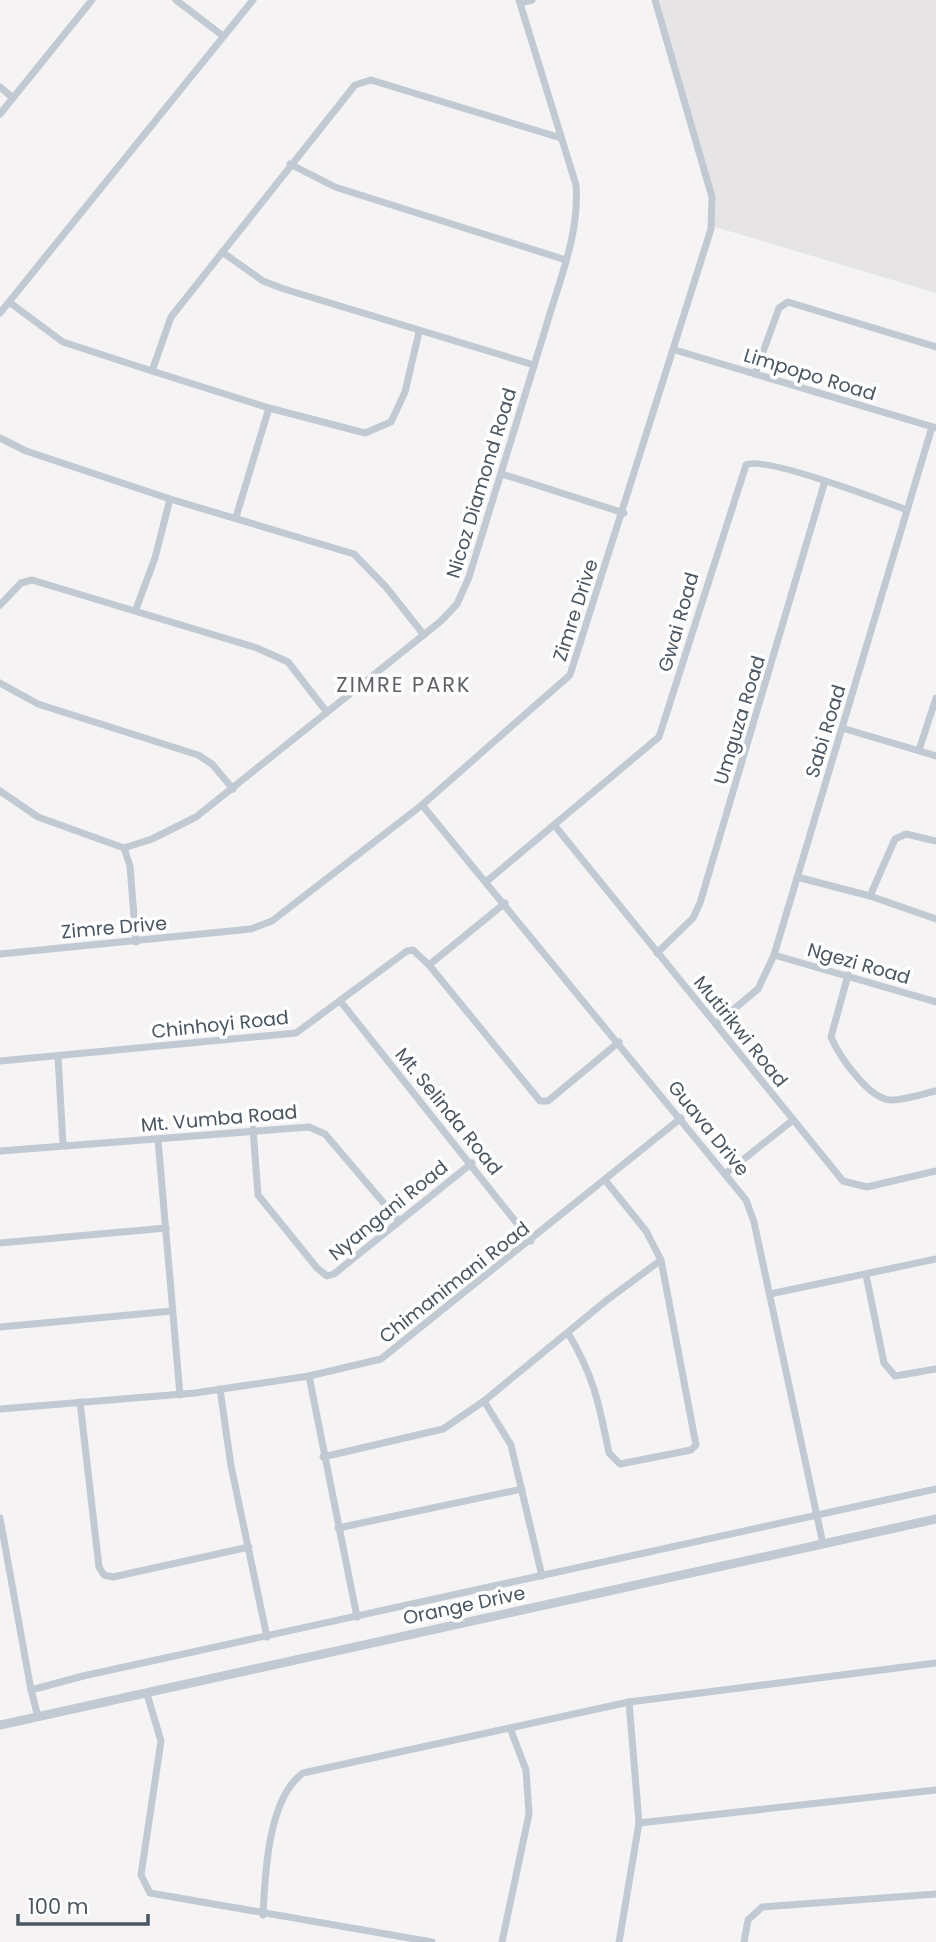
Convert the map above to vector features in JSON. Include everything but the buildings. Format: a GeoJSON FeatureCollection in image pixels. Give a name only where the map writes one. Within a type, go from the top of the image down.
{"type":"FeatureCollection","features":[{"type":"Feature","properties":{"kind":"street"},"geometry":{"type":"LineString","coordinates":[[0,114],[92,0]]}},
{"type":"Feature","properties":{"kind":"street"},"geometry":{"type":"LineString","coordinates":[[176,0],[223,36]]}},
{"type":"Feature","properties":{"kind":"street"},"geometry":{"type":"LineString","coordinates":[[0,313],[253,0]]}},
{"type":"Feature","properties":{"kind":"street"},"geometry":{"type":"LineString","coordinates":[[520,2],[532,0]]}},
{"type":"Feature","properties":{"kind":"street","name":"Zimre Drive"},"geometry":{"type":"LineString","coordinates":[[0,954],[251,929],[272,921],[422,804],[570,675],[624,513],[712,229],[712,197],[655,0]]}},
{"type":"Feature","properties":{"kind":"street","name":"Nicoz Diamond Road"},"geometry":{"type":"LineString","coordinates":[[124,848],[152,839],[196,817],[441,621],[462,595],[502,474],[566,260],[577,202],[576,184],[520,2]]}},
{"type":"Feature","properties":{"kind":"street"},"geometry":{"type":"LineString","coordinates":[[152,371],[171,317],[355,85],[366,80],[561,138]]}},
{"type":"Feature","properties":{"kind":"street"},"geometry":{"type":"LineString","coordinates":[[0,87],[13,98]]}},
{"type":"Feature","properties":{"kind":"street"},"geometry":{"type":"LineString","coordinates":[[290,164],[335,187],[566,260]]}},
{"type":"Feature","properties":{"kind":"street"},"geometry":{"type":"LineString","coordinates":[[222,252],[263,281],[284,289],[534,365]]}},
{"type":"Feature","properties":{"kind":"street"},"geometry":{"type":"LineString","coordinates":[[9,302],[63,342],[269,408],[365,433],[391,422],[405,391],[419,332]]}},
{"type":"Feature","properties":{"kind":"street"},"geometry":{"type":"LineString","coordinates":[[755,374],[779,308],[788,302],[936,347]]}},
{"type":"Feature","properties":{"kind":"street","name":"Limpopo Road"},"geometry":{"type":"LineString","coordinates":[[675,350],[934,428]]}},
{"type":"Feature","properties":{"kind":"street"},"geometry":{"type":"LineString","coordinates":[[236,517],[269,408]]}},
{"type":"Feature","properties":{"kind":"street","name":"Sabi Road"},"geometry":{"type":"LineString","coordinates":[[716,1024],[758,989],[774,954],[934,428]]}},
{"type":"Feature","properties":{"kind":"street"},"geometry":{"type":"LineString","coordinates":[[0,438],[26,451],[170,499],[354,554],[386,587],[424,635]]}},
{"type":"Feature","properties":{"kind":"street","name":"Gwai Road"},"geometry":{"type":"LineString","coordinates":[[487,881],[659,737],[743,468],[756,462],[825,481],[907,510]]}},
{"type":"Feature","properties":{"kind":"street"},"geometry":{"type":"LineString","coordinates":[[502,474],[624,513]]}},
{"type":"Feature","properties":{"kind":"street","name":"Umguza Road"},"geometry":{"type":"LineString","coordinates":[[657,953],[693,918],[700,903],[825,481]]}},
{"type":"Feature","properties":{"kind":"street"},"geometry":{"type":"LineString","coordinates":[[136,609],[155,558],[170,499]]}},
{"type":"Feature","properties":{"kind":"street"},"geometry":{"type":"LineString","coordinates":[[0,605],[21,583],[32,580],[136,609],[275,655],[299,673],[326,711]]}},
{"type":"Feature","properties":{"kind":"street"},"geometry":{"type":"LineString","coordinates":[[0,682],[38,704],[198,755],[212,764],[233,789]]}},
{"type":"Feature","properties":{"kind":"street"},"geometry":{"type":"LineString","coordinates":[[919,750],[936,698]]}},
{"type":"Feature","properties":{"kind":"street"},"geometry":{"type":"LineString","coordinates":[[842,728],[936,756]]}},
{"type":"Feature","properties":{"kind":"street"},"geometry":{"type":"LineString","coordinates":[[0,791],[38,817],[124,848],[130,866],[136,942]]}},
{"type":"Feature","properties":{"kind":"street","name":"Guava Drive"},"geometry":{"type":"LineString","coordinates":[[422,804],[681,1118],[750,1209],[822,1544]]}},
{"type":"Feature","properties":{"kind":"street","name":"Mutirikwi Road"},"geometry":{"type":"LineString","coordinates":[[555,826],[840,1178],[851,1185],[867,1187],[936,1171]]}},
{"type":"Feature","properties":{"kind":"street"},"geometry":{"type":"LineString","coordinates":[[870,896],[895,839],[906,834],[936,841]]}},
{"type":"Feature","properties":{"kind":"street"},"geometry":{"type":"LineString","coordinates":[[797,877],[870,896],[936,919]]}},
{"type":"Feature","properties":{"kind":"street"},"geometry":{"type":"LineString","coordinates":[[505,903],[429,965],[540,1101],[548,1101],[619,1042]]}},
{"type":"Feature","properties":{"kind":"street","name":"Chinhoyi Road"},"geometry":{"type":"LineString","coordinates":[[0,1061],[296,1033],[407,951],[417,953],[429,965]]}},
{"type":"Feature","properties":{"kind":"street","name":"Ngezi Road"},"geometry":{"type":"LineString","coordinates":[[774,954],[936,1002]]}},
{"type":"Feature","properties":{"kind":"street"},"geometry":{"type":"LineString","coordinates":[[848,975],[831,1037],[850,1068],[881,1098],[891,1100],[936,1091]]}},
{"type":"Feature","properties":{"kind":"street","name":"Mt. Selinda Road"},"geometry":{"type":"LineString","coordinates":[[341,1002],[472,1163],[531,1241]]}},
{"type":"Feature","properties":{"kind":"street"},"geometry":{"type":"LineString","coordinates":[[58,1056],[63,1145]]}},
{"type":"Feature","properties":{"kind":"street","name":"Chimanimani Road"},"geometry":{"type":"LineString","coordinates":[[0,1409],[220,1390],[309,1376],[373,1361],[393,1352],[681,1118]]}},
{"type":"Feature","properties":{"kind":"street"},"geometry":{"type":"LineString","coordinates":[[725,1174],[793,1120]]}},
{"type":"Feature","properties":{"kind":"street","name":"Mt. Vumba Road"},"geometry":{"type":"LineString","coordinates":[[0,1151],[158,1140],[253,1129],[309,1127],[317,1130],[399,1221]]}},
{"type":"Feature","properties":{"kind":"street","name":"Nyangani Road"},"geometry":{"type":"LineString","coordinates":[[253,1129],[258,1195],[325,1275],[334,1274],[472,1163]]}},
{"type":"Feature","properties":{"kind":"street"},"geometry":{"type":"LineString","coordinates":[[158,1140],[180,1395]]}},
{"type":"Feature","properties":{"kind":"street"},"geometry":{"type":"LineString","coordinates":[[568,1333],[586,1362],[595,1384],[609,1453],[613,1460],[620,1464],[691,1450],[698,1440],[662,1260],[646,1231],[605,1180]]}},
{"type":"Feature","properties":{"kind":"street"},"geometry":{"type":"LineString","coordinates":[[0,1243],[166,1228]]}},
{"type":"Feature","properties":{"kind":"street"},"geometry":{"type":"LineString","coordinates":[[770,1294],[936,1259]]}},
{"type":"Feature","properties":{"kind":"street"},"geometry":{"type":"LineString","coordinates":[[323,1457],[436,1431],[484,1401],[662,1260]]}},
{"type":"Feature","properties":{"kind":"street"},"geometry":{"type":"LineString","coordinates":[[866,1275],[888,1371],[895,1376],[936,1368]]}},
{"type":"Feature","properties":{"kind":"street"},"geometry":{"type":"LineString","coordinates":[[0,1327],[172,1311]]}},
{"type":"Feature","properties":{"kind":"street"},"geometry":{"type":"LineString","coordinates":[[309,1376],[357,1617]]}},
{"type":"Feature","properties":{"kind":"street"},"geometry":{"type":"LineString","coordinates":[[220,1390],[232,1466],[267,1637]]}},
{"type":"Feature","properties":{"kind":"street"},"geometry":{"type":"LineString","coordinates":[[484,1401],[512,1445],[542,1576]]}},
{"type":"Feature","properties":{"kind":"street"},"geometry":{"type":"LineString","coordinates":[[80,1402],[99,1567],[104,1575],[113,1577],[249,1547]]}},
{"type":"Feature","properties":{"kind":"street"},"geometry":{"type":"LineString","coordinates":[[338,1528],[522,1489]]}},
{"type":"Feature","properties":{"kind":"street"},"geometry":{"type":"LineString","coordinates":[[32,1690],[936,1489]]}},
{"type":"Feature","properties":{"kind":"street"},"geometry":{"type":"LineString","coordinates":[[0,1518],[38,1717]]}},
{"type":"Feature","properties":{"kind":"street","name":"Orange Drive"},"geometry":{"type":"LineString","coordinates":[[0,1725],[936,1519]]}},
{"type":"Feature","properties":{"kind":"street"},"geometry":{"type":"LineString","coordinates":[[263,1915],[266,1867],[283,1793],[291,1782],[303,1773],[629,1702],[936,1663]]}},
{"type":"Feature","properties":{"kind":"street"},"geometry":{"type":"LineString","coordinates":[[147,1694],[161,1741],[141,1875],[143,1884],[150,1893],[263,1915],[432,1942]]}},
{"type":"Feature","properties":{"kind":"street"},"geometry":{"type":"LineString","coordinates":[[620,1942],[639,1823],[629,1702]]}},
{"type":"Feature","properties":{"kind":"street"},"geometry":{"type":"LineString","coordinates":[[502,1942],[529,1814],[526,1770],[510,1728]]}},
{"type":"Feature","properties":{"kind":"street"},"geometry":{"type":"LineString","coordinates":[[639,1823],[936,1790]]}},
{"type":"Feature","properties":{"kind":"street"},"geometry":{"type":"LineString","coordinates":[[744,1942],[748,1920],[762,1908],[936,1894]]}},
{"type":"Feature","properties":{"kind":"shaded area"},"geometry":{"type":"Polygon","coordinates":[[[652,0],[936,0],[936,293],[712,226],[715,200],[652,0]]]}},
{"type":"Feature","properties":{"kind":"district","name":"ZIMRE PARK"},"geometry":{"type":"Point","coordinates":[404,685]}}]}
